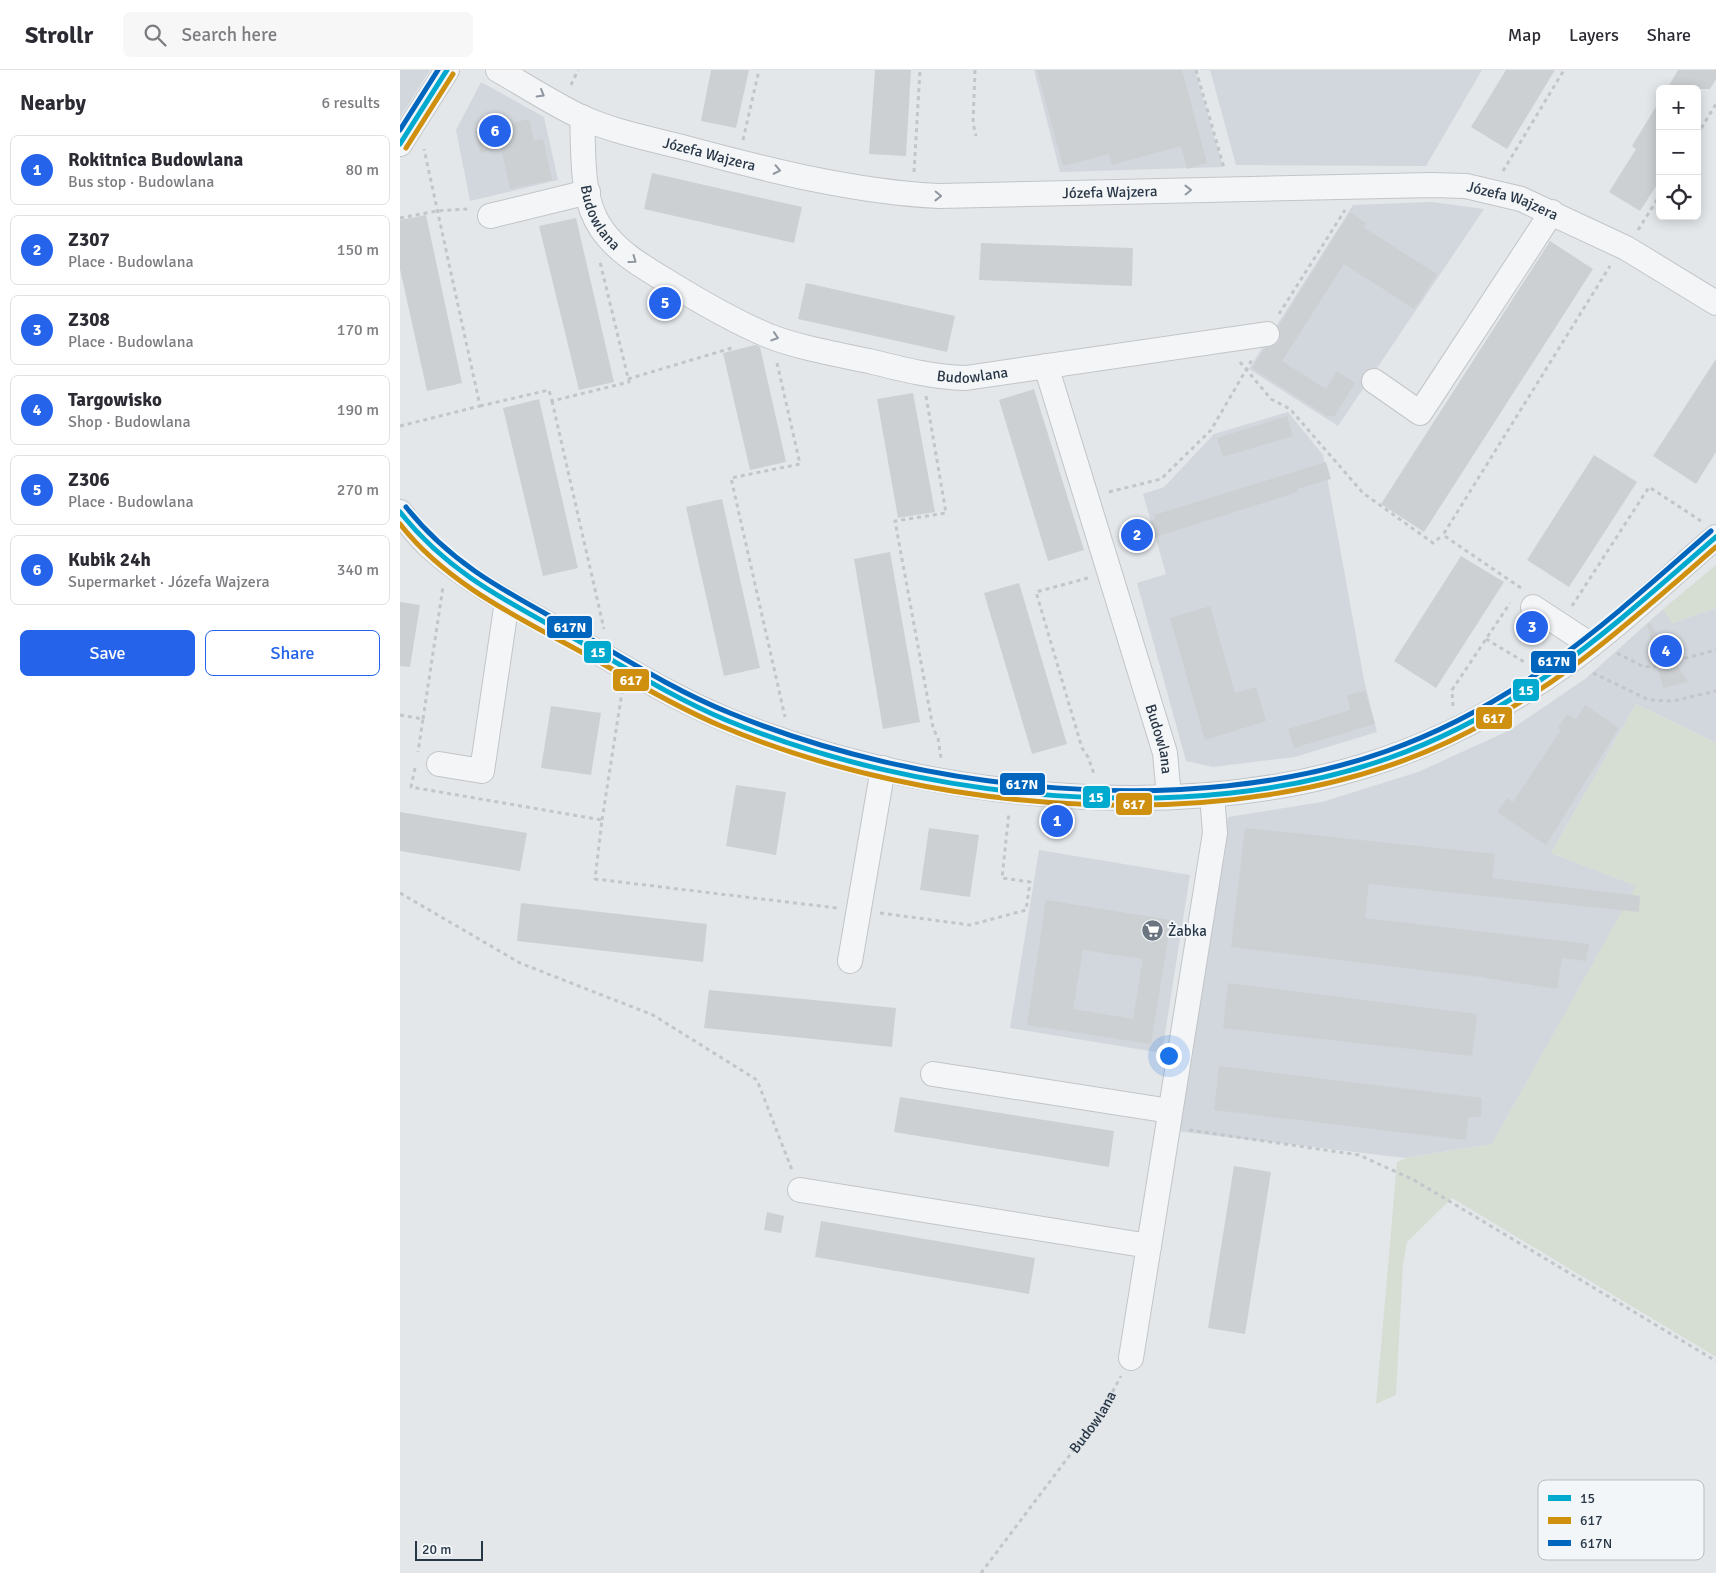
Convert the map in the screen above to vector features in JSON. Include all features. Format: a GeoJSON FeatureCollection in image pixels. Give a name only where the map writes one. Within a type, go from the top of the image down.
{"type":"FeatureCollection","features":[{"type":"Feature","properties":{"kind":"street"},"geometry":{"type":"LineString","coordinates":[[400,144],[447,70]]}},
{"type":"Feature","properties":{"kind":"street","name":"Józefa Wajzera"},"geometry":{"type":"LineString","coordinates":[[498,70],[582,117],[615,130],[738,162],[841,183],[913,195],[1432,185],[1491,190],[1522,199],[1626,248],[1716,303]]}},
{"type":"Feature","properties":{"kind":"street","name":"Budowlana"},"geometry":{"type":"LineString","coordinates":[[582,117],[588,192],[600,228],[632,260],[725,315],[770,336],[922,374],[966,378],[1046,366],[1165,753],[1169,797]]}},
{"type":"Feature","properties":{"kind":"street"},"geometry":{"type":"LineString","coordinates":[[490,216],[588,192]]}},
{"type":"Feature","properties":{"kind":"street"},"geometry":{"type":"LineString","coordinates":[[1374,382],[1420,413],[1552,212]]}},
{"type":"Feature","properties":{"kind":"street"},"geometry":{"type":"LineString","coordinates":[[1046,366],[1267,334]]}},
{"type":"Feature","properties":{"kind":"street","name":"Budowlana"},"geometry":{"type":"LineString","coordinates":[[400,512],[426,544],[454,567],[508,601],[700,709],[744,728],[792,744],[883,768],[948,782],[1022,791],[1102,796],[1169,797],[1212,795],[1278,787],[1363,766],[1454,730],[1522,693],[1570,661],[1602,647],[1708,529]]}},
{"type":"Feature","properties":{"kind":"street"},"geometry":{"type":"LineString","coordinates":[[1531,600],[1602,647]]}},
{"type":"Feature","properties":{"kind":"street"},"geometry":{"type":"LineString","coordinates":[[439,764],[482,771],[508,601]]}},
{"type":"Feature","properties":{"kind":"street"},"geometry":{"type":"LineString","coordinates":[[850,961],[883,768]]}},
{"type":"Feature","properties":{"kind":"street"},"geometry":{"type":"LineString","coordinates":[[1130,1358],[1216,833],[1212,795]]}},
{"type":"Feature","properties":{"kind":"street"},"geometry":{"type":"LineString","coordinates":[[933,1074],[1169,1119]]}},
{"type":"Feature","properties":{"kind":"street"},"geometry":{"type":"LineString","coordinates":[[800,1190],[1149,1246]]}},
{"type":"Feature","properties":{"kind":"path"},"geometry":{"type":"LineString","coordinates":[[738,162],[759,70]]}},
{"type":"Feature","properties":{"kind":"path"},"geometry":{"type":"LineString","coordinates":[[913,195],[920,70]]}},
{"type":"Feature","properties":{"kind":"path"},"geometry":{"type":"LineString","coordinates":[[975,70],[973,123],[976,136]]}},
{"type":"Feature","properties":{"kind":"path"},"geometry":{"type":"LineString","coordinates":[[1196,70],[1230,189]]}},
{"type":"Feature","properties":{"kind":"path"},"geometry":{"type":"LineString","coordinates":[[1491,190],[1564,70]]}},
{"type":"Feature","properties":{"kind":"path"},"geometry":{"type":"LineString","coordinates":[[1700,130],[1716,104]]}},
{"type":"Feature","properties":{"kind":"path"},"geometry":{"type":"LineString","coordinates":[[417,117],[480,406]]}},
{"type":"Feature","properties":{"kind":"path"},"geometry":{"type":"LineString","coordinates":[[1087,498],[1161,479],[1211,430],[1267,334],[1350,201],[1349,188]]}},
{"type":"Feature","properties":{"kind":"path"},"geometry":{"type":"LineString","coordinates":[[1633,237],[1656,201]]}},
{"type":"Feature","properties":{"kind":"path"},"geometry":{"type":"LineString","coordinates":[[400,218],[464,207],[490,216]]}},
{"type":"Feature","properties":{"kind":"path"},"geometry":{"type":"LineString","coordinates":[[552,400],[629,382],[596,248],[600,228]]}},
{"type":"Feature","properties":{"kind":"path"},"geometry":{"type":"LineString","coordinates":[[1220,341],[1271,399],[1290,409],[1363,493],[1432,542],[1442,535],[1611,266]]}},
{"type":"Feature","properties":{"kind":"path"},"geometry":{"type":"LineString","coordinates":[[628,379],[770,336],[800,464],[731,478],[792,744]]}},
{"type":"Feature","properties":{"kind":"path"},"geometry":{"type":"LineString","coordinates":[[922,374],[946,513],[895,521],[933,728],[938,738],[942,761]]}},
{"type":"Feature","properties":{"kind":"path"},"geometry":{"type":"LineString","coordinates":[[400,426],[549,390],[619,665],[594,879],[970,925],[1026,910],[1030,882],[1002,878],[1009,809]]}},
{"type":"Feature","properties":{"kind":"path"},"geometry":{"type":"LineString","coordinates":[[1570,610],[1649,487],[1708,529]]}},
{"type":"Feature","properties":{"kind":"path"},"geometry":{"type":"LineString","coordinates":[[1442,535],[1520,588],[1531,600]]}},
{"type":"Feature","properties":{"kind":"path"},"geometry":{"type":"LineString","coordinates":[[454,567],[444,581],[412,787],[602,820]]}},
{"type":"Feature","properties":{"kind":"path"},"geometry":{"type":"LineString","coordinates":[[1094,776],[1088,757],[1082,748],[1036,592],[1110,572]]}},
{"type":"Feature","properties":{"kind":"path"},"geometry":{"type":"LineString","coordinates":[[1454,730],[1452,690],[1520,588]]}},
{"type":"Feature","properties":{"kind":"path"},"geometry":{"type":"LineString","coordinates":[[1486,639],[1530,665]]}},
{"type":"Feature","properties":{"kind":"path"},"geometry":{"type":"LineString","coordinates":[[1602,647],[1644,667],[1657,666],[1716,649]]}},
{"type":"Feature","properties":{"kind":"path"},"geometry":{"type":"LineString","coordinates":[[1570,661],[1649,700],[1674,701],[1716,691]]}},
{"type":"Feature","properties":{"kind":"path"},"geometry":{"type":"LineString","coordinates":[[400,716],[423,719]]}},
{"type":"Feature","properties":{"kind":"path"},"geometry":{"type":"LineString","coordinates":[[400,893],[520,963],[653,1015],[758,1080],[800,1190]]}},
{"type":"Feature","properties":{"kind":"path"},"geometry":{"type":"LineString","coordinates":[[1169,1119],[1358,1155],[1414,1180],[1716,1362]]}},
{"type":"Feature","properties":{"kind":"path","name":"Budowlana"},"geometry":{"type":"LineString","coordinates":[[981,1573],[1100,1416],[1130,1358]]}},
{"type":"Feature","properties":{"kind":"shaded area"},"geometry":{"type":"Polygon","coordinates":[[[400,70],[430,70],[400,118],[400,70]]]}},
{"type":"Feature","properties":{"kind":"shaded area"},"geometry":{"type":"Polygon","coordinates":[[[1034,70],[1195,70],[1223,167],[1060,172],[1034,70]]]}},
{"type":"Feature","properties":{"kind":"shaded area"},"geometry":{"type":"Polygon","coordinates":[[[1210,70],[1482,70],[1426,166],[1236,165],[1210,70]]]}},
{"type":"Feature","properties":{"kind":"shaded area"},"geometry":{"type":"Polygon","coordinates":[[[481,82],[544,117],[558,180],[470,201],[456,130],[481,82]]]}},
{"type":"Feature","properties":{"kind":"shaded area"},"geometry":{"type":"Polygon","coordinates":[[[1432,202],[1484,209],[1338,426],[1249,369],[1353,205],[1432,202]]]}},
{"type":"Feature","properties":{"kind":"shaded area"},"geometry":{"type":"Polygon","coordinates":[[[1288,412],[1323,455],[1364,680],[1377,732],[1295,757],[1213,767],[1186,761],[1137,583],[1166,574],[1143,494],[1164,487],[1214,434],[1288,412]]]}},
{"type":"Feature","properties":{"kind":"shaded area"},"geometry":{"type":"Polygon","coordinates":[[[1716,565],[1716,608],[1672,623],[1663,609],[1716,565]]]}},
{"type":"Feature","properties":{"kind":"shaded area"},"geometry":{"type":"Polygon","coordinates":[[[1716,608],[1716,743],[1636,704],[1551,853],[1637,886],[1492,1144],[1406,1158],[1175,1131],[1228,817],[1322,802],[1418,772],[1510,730],[1585,679],[1663,609],[1672,623],[1716,608]]]}},
{"type":"Feature","properties":{"kind":"shaded area"},"geometry":{"type":"Polygon","coordinates":[[[1636,704],[1716,743],[1716,1357],[1452,1198],[1407,1242],[1403,1265],[1396,1395],[1376,1404],[1397,1162],[1406,1158],[1492,1144],[1636,886],[1551,853],[1636,704]]]}},
{"type":"Feature","properties":{"kind":"shaded area"},"geometry":{"type":"Polygon","coordinates":[[[1039,850],[1190,875],[1162,1053],[1010,1028],[1039,850]]]}},
{"type":"Feature","properties":{"kind":"building"},"geometry":{"type":"Polygon","coordinates":[[[711,70],[749,70],[736,128],[701,121],[711,70]]]}},
{"type":"Feature","properties":{"kind":"building"},"geometry":{"type":"Polygon","coordinates":[[[875,70],[911,70],[906,156],[869,154],[875,70]]]}},
{"type":"Feature","properties":{"kind":"building"},"geometry":{"type":"Polygon","coordinates":[[[1037,70],[1182,70],[1207,163],[1187,169],[1181,146],[1112,165],[1109,154],[1063,166],[1037,70]]]}},
{"type":"Feature","properties":{"kind":"building"},"geometry":{"type":"Polygon","coordinates":[[[1506,70],[1555,70],[1507,149],[1471,127],[1506,70]]]}},
{"type":"Feature","properties":{"kind":"building"},"geometry":{"type":"Polygon","coordinates":[[[1678,70],[1716,70],[1716,79],[1710,89],[1701,89],[1701,85],[1669,85],[1678,70]]]}},
{"type":"Feature","properties":{"kind":"building"},"geometry":{"type":"Polygon","coordinates":[[[1656,107],[1656,186],[1640,211],[1609,192],[1636,149],[1632,146],[1656,107]]]}},
{"type":"Feature","properties":{"kind":"building"},"geometry":{"type":"Polygon","coordinates":[[[529,119],[534,141],[543,139],[552,180],[510,189],[501,148],[480,153],[475,131],[529,119]]]}},
{"type":"Feature","properties":{"kind":"building"},"geometry":{"type":"Polygon","coordinates":[[[652,173],[802,207],[794,243],[644,209],[652,173]]]}},
{"type":"Feature","properties":{"kind":"building"},"geometry":{"type":"Polygon","coordinates":[[[1350,212],[1366,223],[1363,227],[1437,274],[1414,309],[1344,264],[1282,361],[1326,389],[1337,371],[1355,383],[1335,416],[1327,416],[1252,368],[1265,348],[1275,345],[1280,340],[1278,327],[1350,212]]]}},
{"type":"Feature","properties":{"kind":"building"},"geometry":{"type":"Polygon","coordinates":[[[426,215],[462,383],[427,391],[400,269],[400,220],[426,215]]]}},
{"type":"Feature","properties":{"kind":"building"},"geometry":{"type":"Polygon","coordinates":[[[576,218],[614,382],[579,390],[539,226],[576,218]]]}},
{"type":"Feature","properties":{"kind":"building"},"geometry":{"type":"Polygon","coordinates":[[[1550,241],[1593,269],[1424,532],[1381,504],[1550,241]]]}},
{"type":"Feature","properties":{"kind":"building"},"geometry":{"type":"Polygon","coordinates":[[[981,243],[1133,248],[1132,286],[979,280],[981,243]]]}},
{"type":"Feature","properties":{"kind":"building"},"geometry":{"type":"Polygon","coordinates":[[[806,283],[955,316],[947,352],[798,319],[806,283]]]}},
{"type":"Feature","properties":{"kind":"building"},"geometry":{"type":"Polygon","coordinates":[[[659,293],[676,303],[669,315],[652,306],[659,293]]]}},
{"type":"Feature","properties":{"kind":"building"},"geometry":{"type":"Polygon","coordinates":[[[755,345],[760,347],[786,462],[750,470],[723,353],[755,345]]]}},
{"type":"Feature","properties":{"kind":"building"},"geometry":{"type":"Polygon","coordinates":[[[1716,359],[1716,452],[1696,484],[1653,456],[1716,359]]]}},
{"type":"Feature","properties":{"kind":"building"},"geometry":{"type":"Polygon","coordinates":[[[1034,389],[1084,550],[1048,561],[999,400],[1034,389]]]}},
{"type":"Feature","properties":{"kind":"building"},"geometry":{"type":"Polygon","coordinates":[[[913,393],[935,512],[898,518],[877,399],[913,393]]]}},
{"type":"Feature","properties":{"kind":"building"},"geometry":{"type":"Polygon","coordinates":[[[539,399],[578,568],[543,576],[503,408],[539,399]]]}},
{"type":"Feature","properties":{"kind":"building"},"geometry":{"type":"Polygon","coordinates":[[[1287,416],[1293,436],[1223,457],[1217,438],[1287,416]]]}},
{"type":"Feature","properties":{"kind":"building"},"geometry":{"type":"Polygon","coordinates":[[[1594,455],[1637,482],[1569,587],[1527,560],[1594,455]]]}},
{"type":"Feature","properties":{"kind":"building"},"geometry":{"type":"Polygon","coordinates":[[[1326,462],[1331,479],[1297,489],[1298,492],[1149,539],[1150,542],[1131,547],[1125,528],[1155,520],[1154,515],[1326,462]]]}},
{"type":"Feature","properties":{"kind":"building"},"geometry":{"type":"Polygon","coordinates":[[[722,499],[760,668],[724,676],[686,507],[722,499]]]}},
{"type":"Feature","properties":{"kind":"building"},"geometry":{"type":"Polygon","coordinates":[[[890,552],[920,722],[883,729],[854,559],[890,552]]]}},
{"type":"Feature","properties":{"kind":"building"},"geometry":{"type":"Polygon","coordinates":[[[1461,556],[1504,582],[1436,688],[1394,661],[1461,556]]]}},
{"type":"Feature","properties":{"kind":"building"},"geometry":{"type":"Polygon","coordinates":[[[1019,583],[1067,744],[1032,754],[984,593],[1019,583]]]}},
{"type":"Feature","properties":{"kind":"building"},"geometry":{"type":"Polygon","coordinates":[[[400,602],[420,605],[410,667],[400,666],[400,602]]]}},
{"type":"Feature","properties":{"kind":"building"},"geometry":{"type":"Polygon","coordinates":[[[1210,606],[1235,693],[1256,687],[1266,721],[1205,740],[1170,618],[1210,606]]]}},
{"type":"Feature","properties":{"kind":"building"},"geometry":{"type":"Polygon","coordinates":[[[1527,619],[1541,629],[1534,640],[1519,630],[1527,619]]]}},
{"type":"Feature","properties":{"kind":"building"},"geometry":{"type":"Polygon","coordinates":[[[1650,623],[1688,682],[1663,688],[1647,624],[1650,623]]]}},
{"type":"Feature","properties":{"kind":"building"},"geometry":{"type":"Polygon","coordinates":[[[1365,691],[1375,724],[1294,748],[1288,729],[1350,710],[1347,695],[1365,691]]]}},
{"type":"Feature","properties":{"kind":"building"},"geometry":{"type":"Polygon","coordinates":[[[1585,705],[1619,728],[1546,845],[1497,812],[1507,798],[1513,802],[1561,730],[1558,728],[1567,714],[1576,719],[1585,705]]]}},
{"type":"Feature","properties":{"kind":"building"},"geometry":{"type":"Polygon","coordinates":[[[551,706],[601,713],[591,775],[541,768],[551,706]]]}},
{"type":"Feature","properties":{"kind":"building"},"geometry":{"type":"Polygon","coordinates":[[[736,785],[786,792],[776,855],[726,846],[736,785]]]}},
{"type":"Feature","properties":{"kind":"building"},"geometry":{"type":"Polygon","coordinates":[[[400,812],[527,833],[520,871],[400,851],[400,812]]]}},
{"type":"Feature","properties":{"kind":"building"},"geometry":{"type":"Polygon","coordinates":[[[929,828],[979,835],[970,897],[920,890],[929,828]]]}},
{"type":"Feature","properties":{"kind":"building"},"geometry":{"type":"Polygon","coordinates":[[[1245,828],[1495,854],[1492,878],[1640,896],[1639,912],[1369,884],[1365,918],[1589,944],[1586,961],[1562,958],[1557,989],[1480,977],[1231,947],[1245,828]]]}},
{"type":"Feature","properties":{"kind":"building"},"geometry":{"type":"Polygon","coordinates":[[[1046,900],[1171,920],[1151,1044],[1027,1025],[1046,900]],[[1083,950],[1073,1009],[1133,1019],[1143,959],[1083,950]]]}},
{"type":"Feature","properties":{"kind":"building"},"geometry":{"type":"Polygon","coordinates":[[[521,903],[707,924],[703,962],[517,941],[521,903]]]}},
{"type":"Feature","properties":{"kind":"building"},"geometry":{"type":"Polygon","coordinates":[[[1228,983],[1477,1014],[1472,1056],[1223,1028],[1228,983]]]}},
{"type":"Feature","properties":{"kind":"building"},"geometry":{"type":"Polygon","coordinates":[[[709,990],[896,1008],[892,1047],[704,1028],[709,990]]]}},
{"type":"Feature","properties":{"kind":"building"},"geometry":{"type":"Polygon","coordinates":[[[1219,1066],[1482,1098],[1481,1117],[1468,1117],[1466,1140],[1214,1110],[1219,1066]]]}},
{"type":"Feature","properties":{"kind":"building"},"geometry":{"type":"Polygon","coordinates":[[[900,1097],[1114,1131],[1109,1167],[894,1132],[900,1097]]]}},
{"type":"Feature","properties":{"kind":"building"},"geometry":{"type":"Polygon","coordinates":[[[1234,1166],[1271,1172],[1245,1334],[1208,1328],[1234,1166]]]}},
{"type":"Feature","properties":{"kind":"building"},"geometry":{"type":"Polygon","coordinates":[[[767,1212],[784,1216],[781,1233],[764,1230],[767,1212]]]}},
{"type":"Feature","properties":{"kind":"building"},"geometry":{"type":"Polygon","coordinates":[[[821,1221],[1035,1258],[1029,1294],[815,1257],[821,1221]]]}},
{"type":"Feature","properties":{"kind":"transit line","name":"617N"},"geometry":{"type":"LineString","coordinates":[[400,130],[438,70]]}},
{"type":"Feature","properties":{"kind":"transit line","name":"15"},"geometry":{"type":"LineString","coordinates":[[400,144],[447,70]]}},
{"type":"Feature","properties":{"kind":"transit line","name":"617"},"geometry":{"type":"LineString","coordinates":[[406,148],[453,74]]}},
{"type":"Feature","properties":{"kind":"transit line","name":"617N"},"geometry":{"type":"LineString","coordinates":[[406,507],[445,548],[487,579],[655,676],[692,696],[730,713],[805,740],[886,762],[970,778],[1056,788],[1143,791],[1228,786],[1310,773],[1387,751],[1435,731],[1480,709],[1560,657],[1598,628],[1711,531]]}},
{"type":"Feature","properties":{"kind":"transit line","name":"15"},"geometry":{"type":"LineString","coordinates":[[400,512],[439,553],[482,585],[650,682],[726,720],[802,748],[883,770],[969,786],[1056,796],[1143,798],[1229,793],[1311,780],[1389,758],[1438,738],[1482,716],[1564,664],[1640,603],[1716,537]]}},
{"type":"Feature","properties":{"kind":"transit line","name":"617"},"geometry":{"type":"LineString","coordinates":[[400,524],[421,548],[445,569],[498,606],[665,699],[721,726],[804,756],[894,780],[989,796],[1086,804],[1182,804],[1277,793],[1367,773],[1450,741],[1524,700],[1558,677],[1622,628],[1716,547]]}},
{"type":"Feature","properties":{"kind":"place","name":"Kubik 24h"},"geometry":{"type":"Point","coordinates":[495,131]}},
{"type":"Feature","properties":{"kind":"place","name":"Z306"},"geometry":{"type":"Point","coordinates":[665,303]}},
{"type":"Feature","properties":{"kind":"place","name":"Z307"},"geometry":{"type":"Point","coordinates":[1137,535]}},
{"type":"Feature","properties":{"kind":"place","name":"Z308"},"geometry":{"type":"Point","coordinates":[1532,627]}},
{"type":"Feature","properties":{"kind":"place","name":"Targowisko"},"geometry":{"type":"Point","coordinates":[1666,651]}},
{"type":"Feature","properties":{"kind":"place","name":"Rokitnica Budowlana"},"geometry":{"type":"Point","coordinates":[1057,821]}},
{"type":"Feature","properties":{"kind":"place","name":"Żabka"},"geometry":{"type":"Point","coordinates":[1152,931]}}]}
